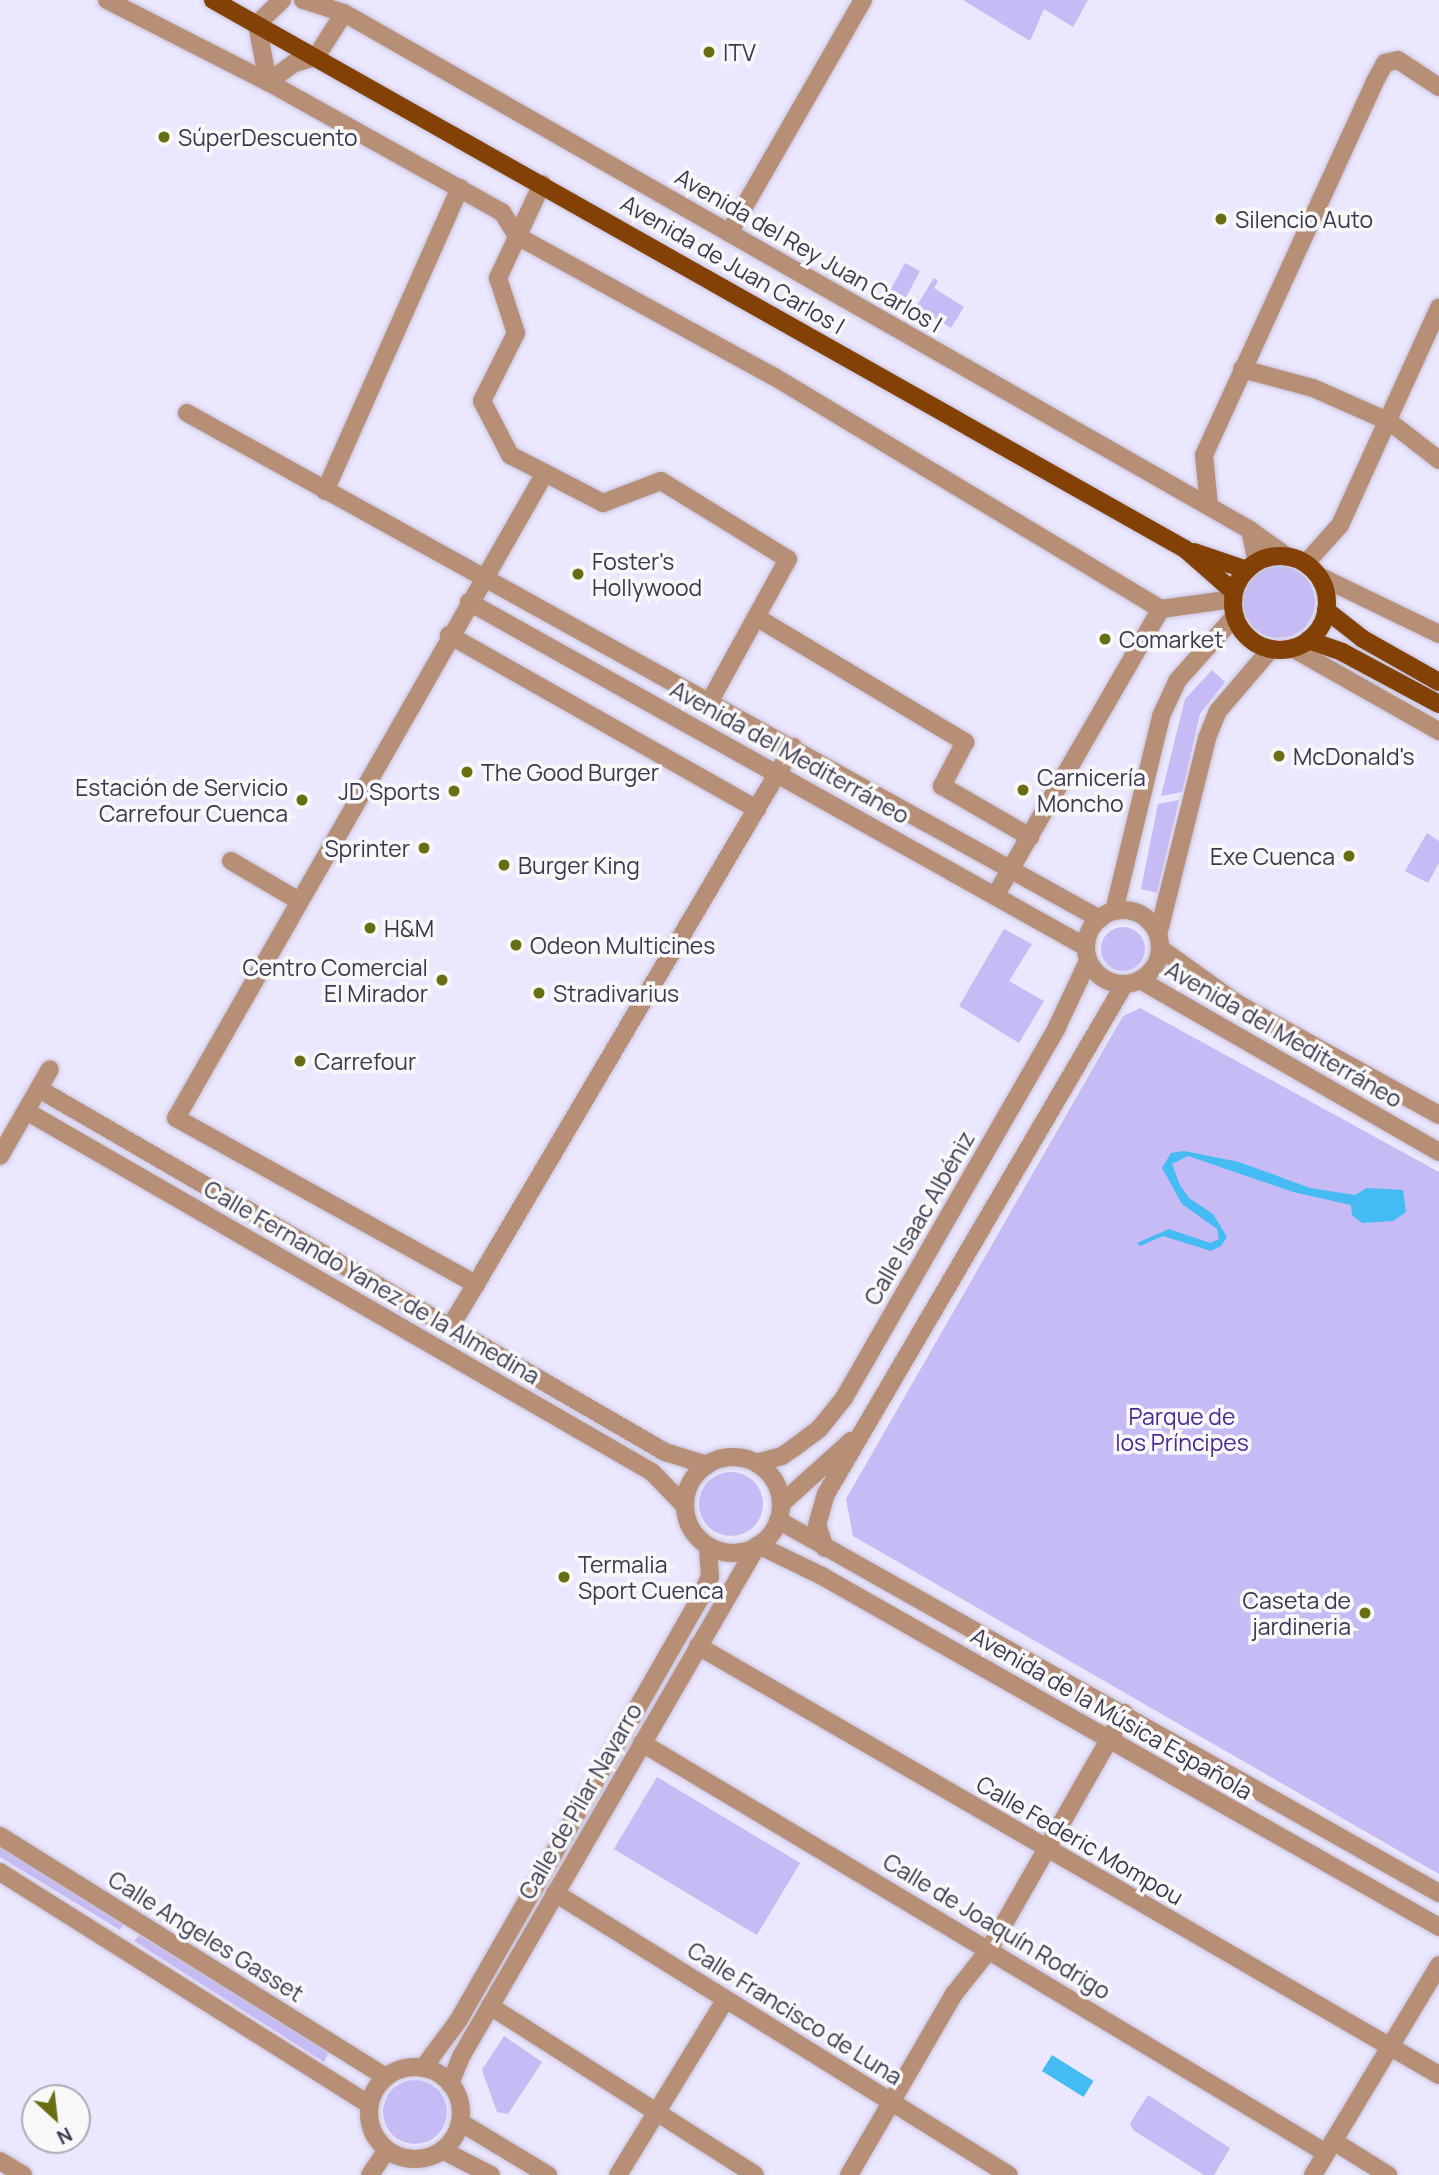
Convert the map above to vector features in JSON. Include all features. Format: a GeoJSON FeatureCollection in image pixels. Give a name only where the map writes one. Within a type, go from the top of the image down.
{"type":"FeatureCollection","features":[{"type":"Feature","properties":{"kind":"main road","name":"Avenida de Juan Carlos I"},"geometry":{"type":"LineString","coordinates":[[214,0],[1185,549]]}},
{"type":"Feature","properties":{"kind":"main road"},"geometry":{"type":"LineString","coordinates":[[1185,549],[1252,566],[1288,557],[1306,563],[1319,576],[1326,610],[1363,639],[1439,682]]}},
{"type":"Feature","properties":{"kind":"main road"},"geometry":{"type":"LineString","coordinates":[[1185,549],[1234,602],[1248,637],[1271,649],[1300,644],[1342,652],[1439,704]]}},
{"type":"Feature","properties":{"kind":"main road"},"geometry":{"type":"LineString","coordinates":[[1234,602],[1252,566]]}},
{"type":"Feature","properties":{"kind":"main road"},"geometry":{"type":"LineString","coordinates":[[1300,644],[1326,610]]}},
{"type":"Feature","properties":{"kind":"street"},"geometry":{"type":"LineString","coordinates":[[107,0],[268,82],[502,212],[517,236],[773,376],[1161,609],[1234,602]]}},
{"type":"Feature","properties":{"kind":"street"},"geometry":{"type":"LineString","coordinates":[[268,82],[257,24],[282,0]]}},
{"type":"Feature","properties":{"kind":"street","name":"Avenida del Rey Juan Carlos I"},"geometry":{"type":"LineString","coordinates":[[303,0],[344,13],[1209,506],[1288,557]]}},
{"type":"Feature","properties":{"kind":"street"},"geometry":{"type":"LineString","coordinates":[[729,233],[863,0]]}},
{"type":"Feature","properties":{"kind":"street"},"geometry":{"type":"LineString","coordinates":[[268,82],[294,63],[316,57],[344,13]]}},
{"type":"Feature","properties":{"kind":"street"},"geometry":{"type":"LineString","coordinates":[[1209,506],[1204,455],[1385,63],[1398,60],[1412,66],[1439,87]]}},
{"type":"Feature","properties":{"kind":"street"},"geometry":{"type":"LineString","coordinates":[[542,184],[498,278],[516,333],[482,401],[510,454],[603,503],[661,481],[788,559],[710,701]]}},
{"type":"Feature","properties":{"kind":"street"},"geometry":{"type":"LineString","coordinates":[[325,491],[460,188]]}},
{"type":"Feature","properties":{"kind":"street"},"geometry":{"type":"LineString","coordinates":[[1306,563],[1340,525],[1390,422],[1439,308]]}},
{"type":"Feature","properties":{"kind":"street"},"geometry":{"type":"LineString","coordinates":[[1242,369],[1313,388],[1390,422],[1439,460]]}},
{"type":"Feature","properties":{"kind":"street","name":"Avenida del Mediterráneo"},"geometry":{"type":"LineString","coordinates":[[187,413],[1011,869],[1107,915]]}},
{"type":"Feature","properties":{"kind":"street"},"geometry":{"type":"LineString","coordinates":[[476,1284],[176,1118],[449,635],[545,473]]}},
{"type":"Feature","properties":{"kind":"street"},"geometry":{"type":"LineString","coordinates":[[1250,530],[1252,566]]}},
{"type":"Feature","properties":{"kind":"street"},"geometry":{"type":"LineString","coordinates":[[1319,576],[1439,634]]}},
{"type":"Feature","properties":{"kind":"street","name":"Avenida del Mediterráneo"},"geometry":{"type":"LineString","coordinates":[[469,602],[995,896],[1087,954]]}},
{"type":"Feature","properties":{"kind":"street"},"geometry":{"type":"LineString","coordinates":[[1132,983],[1102,978],[1087,954],[1089,931],[1107,915],[1161,716],[1177,681],[1234,602]]}},
{"type":"Feature","properties":{"kind":"street"},"geometry":{"type":"LineString","coordinates":[[995,896],[1161,609]]}},
{"type":"Feature","properties":{"kind":"street"},"geometry":{"type":"LineString","coordinates":[[756,617],[965,741],[942,786],[1030,837]]}},
{"type":"Feature","properties":{"kind":"street"},"geometry":{"type":"LineString","coordinates":[[449,635],[757,808]]}},
{"type":"Feature","properties":{"kind":"street"},"geometry":{"type":"LineString","coordinates":[[1300,644],[1439,731]]}},
{"type":"Feature","properties":{"kind":"street","name":"Avenida del Mediterráneo"},"geometry":{"type":"LineString","coordinates":[[1271,649],[1218,711],[1210,729],[1159,942],[1238,1004],[1439,1115]]}},
{"type":"Feature","properties":{"kind":"street"},"geometry":{"type":"LineString","coordinates":[[450,1327],[793,747]]}},
{"type":"Feature","properties":{"kind":"street"},"geometry":{"type":"LineString","coordinates":[[231,862],[299,901]]}},
{"type":"Feature","properties":{"kind":"street"},"geometry":{"type":"LineString","coordinates":[[825,1548],[818,1532],[819,1509],[863,1430],[1132,983],[1154,967],[1159,942],[1140,915],[1107,915]]}},
{"type":"Feature","properties":{"kind":"street","name":"Calle Isaac Albéniz"},"geometry":{"type":"LineString","coordinates":[[756,1463],[795,1447],[819,1429],[844,1398],[1056,1027],[1087,954]]}},
{"type":"Feature","properties":{"kind":"street","name":"Avenida del Mediterráneo"},"geometry":{"type":"LineString","coordinates":[[1132,983],[1439,1152]]}},
{"type":"Feature","properties":{"kind":"street"},"geometry":{"type":"LineString","coordinates":[[0,1156],[50,1069]]}},
{"type":"Feature","properties":{"kind":"street","name":"Calle Fernando Yanez de la Almedina"},"geometry":{"type":"LineString","coordinates":[[39,1089],[665,1452],[707,1465]]}},
{"type":"Feature","properties":{"kind":"street","name":"Calle Fernando Yanez de la Almedina"},"geometry":{"type":"LineString","coordinates":[[26,1111],[652,1472],[685,1506]]}},
{"type":"Feature","properties":{"kind":"street"},"geometry":{"type":"LineString","coordinates":[[779,1512],[774,1480],[756,1463],[731,1458],[707,1465],[691,1483],[685,1506],[691,1529],[708,1546],[732,1553],[758,1546],[779,1512],[863,1430]]}},
{"type":"Feature","properties":{"kind":"street","name":"Avenida de la Música Española"},"geometry":{"type":"LineString","coordinates":[[779,1512],[825,1548],[1124,1713],[1439,1894]]}},
{"type":"Feature","properties":{"kind":"street","name":"Calle de Pilar Navarro"},"geometry":{"type":"LineString","coordinates":[[424,2068],[458,2021],[701,1595],[710,1577],[708,1546]]}},
{"type":"Feature","properties":{"kind":"street","name":"Avenida de la Música Española"},"geometry":{"type":"LineString","coordinates":[[758,1546],[822,1576],[1439,1927]]}},
{"type":"Feature","properties":{"kind":"street","name":"Calle de Pilar Navarro"},"geometry":{"type":"LineString","coordinates":[[450,2084],[490,2006],[758,1546]]}},
{"type":"Feature","properties":{"kind":"street","name":"Calle Federic Mompou"},"geometry":{"type":"LineString","coordinates":[[698,1646],[1439,2075]]}},
{"type":"Feature","properties":{"kind":"street"},"geometry":{"type":"LineString","coordinates":[[849,2175],[954,1994],[989,1950],[1124,1713]]}},
{"type":"Feature","properties":{"kind":"street","name":"Calle de Joaquín Rodrigo"},"geometry":{"type":"LineString","coordinates":[[642,1743],[989,1950],[1330,2147],[1388,2175]]}},
{"type":"Feature","properties":{"kind":"street","name":"Calle Angeles Gasset"},"geometry":{"type":"LineString","coordinates":[[0,1836],[386,2077]]}},
{"type":"Feature","properties":{"kind":"street"},"geometry":{"type":"LineString","coordinates":[[0,1872],[369,2104]]}},
{"type":"Feature","properties":{"kind":"street","name":"Calle Francisco de Luna"},"geometry":{"type":"LineString","coordinates":[[555,1893],[1009,2175]]}},
{"type":"Feature","properties":{"kind":"street"},"geometry":{"type":"LineString","coordinates":[[1313,2175],[1439,1965]]}},
{"type":"Feature","properties":{"kind":"street"},"geometry":{"type":"LineString","coordinates":[[618,2175],[726,1999]]}},
{"type":"Feature","properties":{"kind":"street"},"geometry":{"type":"LineString","coordinates":[[490,2006],[755,2175]]}},
{"type":"Feature","properties":{"kind":"street"},"geometry":{"type":"LineString","coordinates":[[406,2067],[424,2068],[450,2084],[460,2102],[460,2122],[442,2150],[421,2159],[405,2158],[387,2150],[371,2130],[369,2104],[386,2077],[406,2067]]}},
{"type":"Feature","properties":{"kind":"street"},"geometry":{"type":"LineString","coordinates":[[460,2122],[548,2175]]}},
{"type":"Feature","properties":{"kind":"street"},"geometry":{"type":"LineString","coordinates":[[370,2175],[387,2150]]}},
{"type":"Feature","properties":{"kind":"street"},"geometry":{"type":"LineString","coordinates":[[442,2150],[491,2175]]}},
{"type":"Feature","properties":{"kind":"street"},"geometry":{"type":"LineString","coordinates":[[394,2175],[405,2158]]}},
{"type":"Feature","properties":{"kind":"street"},"geometry":{"type":"LineString","coordinates":[[0,2161],[23,2175]]}},
{"type":"Feature","properties":{"kind":"green space"},"geometry":{"type":"Polygon","coordinates":[[[963,0],[1088,0],[1073,27],[1044,9],[1030,41],[963,0]]]}},
{"type":"Feature","properties":{"kind":"green space"},"geometry":{"type":"Polygon","coordinates":[[[905,263],[920,271],[904,301],[889,293],[905,263]]]}},
{"type":"Feature","properties":{"kind":"green space"},"geometry":{"type":"Polygon","coordinates":[[[934,278],[938,281],[934,288],[964,307],[951,328],[916,307],[934,278]]]}},
{"type":"Feature","properties":{"kind":"green space"},"geometry":{"type":"Polygon","coordinates":[[[1279,566],[1299,572],[1309,582],[1315,602],[1309,622],[1299,632],[1279,638],[1259,632],[1249,622],[1243,602],[1249,582],[1259,572],[1279,566]]]}},
{"type":"Feature","properties":{"kind":"green space"},"geometry":{"type":"Polygon","coordinates":[[[1212,670],[1225,682],[1200,714],[1182,792],[1161,796],[1185,699],[1212,670]]]}},
{"type":"Feature","properties":{"kind":"green space"},"geometry":{"type":"Polygon","coordinates":[[[1179,800],[1157,893],[1141,889],[1158,804],[1179,800]]]}},
{"type":"Feature","properties":{"kind":"green space"},"geometry":{"type":"Polygon","coordinates":[[[1427,833],[1439,841],[1439,863],[1428,883],[1405,871],[1427,833]]]}},
{"type":"Feature","properties":{"kind":"green space"},"geometry":{"type":"Polygon","coordinates":[[[1123,927],[1138,934],[1145,949],[1138,964],[1123,971],[1108,964],[1101,949],[1108,934],[1123,927]]]}},
{"type":"Feature","properties":{"kind":"green space"},"geometry":{"type":"Polygon","coordinates":[[[1004,929],[1032,944],[1009,981],[1044,1001],[1019,1043],[959,1006],[1004,929]]]}},
{"type":"Feature","properties":{"kind":"green space","name":"Parque de los Príncipes"},"geometry":{"type":"Polygon","coordinates":[[[1140,1008],[1439,1172],[1439,1874],[853,1536],[846,1499],[1123,1016],[1140,1008]]]}},
{"type":"Feature","properties":{"kind":"green space"},"geometry":{"type":"Polygon","coordinates":[[[725,1472],[737,1472],[754,1481],[761,1492],[761,1516],[754,1527],[737,1536],[725,1536],[713,1531],[704,1522],[699,1510],[699,1498],[704,1486],[713,1477],[725,1472]]]}},
{"type":"Feature","properties":{"kind":"green space"},"geometry":{"type":"Polygon","coordinates":[[[657,1777],[800,1863],[757,1935],[614,1849],[657,1777]]]}},
{"type":"Feature","properties":{"kind":"green space"},"geometry":{"type":"Polygon","coordinates":[[[0,1846],[124,1923],[120,1930],[0,1857],[0,1846]]]}},
{"type":"Feature","properties":{"kind":"green space"},"geometry":{"type":"Polygon","coordinates":[[[139,1935],[330,2050],[324,2062],[134,1941],[139,1935]]]}},
{"type":"Feature","properties":{"kind":"green space"},"geometry":{"type":"Polygon","coordinates":[[[504,2036],[542,2062],[508,2114],[497,2112],[482,2070],[504,2036]]]}},
{"type":"Feature","properties":{"kind":"green space"},"geometry":{"type":"Polygon","coordinates":[[[415,2080],[438,2089],[447,2112],[438,2135],[415,2144],[392,2135],[383,2112],[392,2089],[415,2080]]]}},
{"type":"Feature","properties":{"kind":"green space"},"geometry":{"type":"Polygon","coordinates":[[[1148,2095],[1230,2148],[1214,2175],[1204,2175],[1133,2130],[1130,2123],[1148,2095]]]}},
{"type":"Feature","properties":{"kind":"water"},"geometry":{"type":"Polygon","coordinates":[[[1184,1151],[1239,1162],[1310,1188],[1355,1195],[1367,1188],[1403,1190],[1406,1212],[1393,1221],[1362,1223],[1352,1215],[1351,1205],[1293,1192],[1188,1156],[1172,1164],[1180,1185],[1189,1198],[1213,1214],[1227,1237],[1221,1246],[1211,1251],[1163,1236],[1140,1246],[1137,1243],[1169,1229],[1210,1243],[1219,1239],[1217,1229],[1182,1204],[1162,1168],[1171,1153],[1184,1151]]]}},
{"type":"Feature","properties":{"kind":"water"},"geometry":{"type":"Polygon","coordinates":[[[1052,2055],[1094,2081],[1083,2097],[1042,2071],[1052,2055]]]}},
{"type":"Feature","properties":{"kind":"place","name":"ITV"},"geometry":{"type":"Point","coordinates":[709,52]}},
{"type":"Feature","properties":{"kind":"place","name":"SúperDescuento"},"geometry":{"type":"Point","coordinates":[164,137]}},
{"type":"Feature","properties":{"kind":"place","name":"Silencio Auto"},"geometry":{"type":"Point","coordinates":[1221,219]}},
{"type":"Feature","properties":{"kind":"place","name":"Foster's Hollywood"},"geometry":{"type":"Point","coordinates":[578,574]}},
{"type":"Feature","properties":{"kind":"place","name":"Comarket"},"geometry":{"type":"Point","coordinates":[1105,639]}},
{"type":"Feature","properties":{"kind":"place","name":"McDonald's"},"geometry":{"type":"Point","coordinates":[1279,756]}},
{"type":"Feature","properties":{"kind":"place","name":"The Good Burger"},"geometry":{"type":"Point","coordinates":[467,772]}},
{"type":"Feature","properties":{"kind":"place","name":"Carnicería Moncho"},"geometry":{"type":"Point","coordinates":[1023,790]}},
{"type":"Feature","properties":{"kind":"place","name":"JD Sports"},"geometry":{"type":"Point","coordinates":[454,791]}},
{"type":"Feature","properties":{"kind":"place","name":"Estación de Servicio Carrefour Cuenca"},"geometry":{"type":"Point","coordinates":[302,800]}},
{"type":"Feature","properties":{"kind":"place","name":"Sprinter"},"geometry":{"type":"Point","coordinates":[424,848]}},
{"type":"Feature","properties":{"kind":"place","name":"Exe Cuenca"},"geometry":{"type":"Point","coordinates":[1349,856]}},
{"type":"Feature","properties":{"kind":"place","name":"Burger King"},"geometry":{"type":"Point","coordinates":[504,865]}},
{"type":"Feature","properties":{"kind":"place","name":"H&M"},"geometry":{"type":"Point","coordinates":[370,928]}},
{"type":"Feature","properties":{"kind":"place","name":"Odeon Multicines"},"geometry":{"type":"Point","coordinates":[516,945]}},
{"type":"Feature","properties":{"kind":"place","name":"Centro Comercial El Mirador"},"geometry":{"type":"Point","coordinates":[442,980]}},
{"type":"Feature","properties":{"kind":"place","name":"Stradivarius"},"geometry":{"type":"Point","coordinates":[539,993]}},
{"type":"Feature","properties":{"kind":"place","name":"Carrefour"},"geometry":{"type":"Point","coordinates":[300,1061]}},
{"type":"Feature","properties":{"kind":"place","name":"Termalia Sport Cuenca"},"geometry":{"type":"Point","coordinates":[564,1577]}},
{"type":"Feature","properties":{"kind":"place","name":"Caseta de jardineria"},"geometry":{"type":"Point","coordinates":[1365,1613]}}]}
